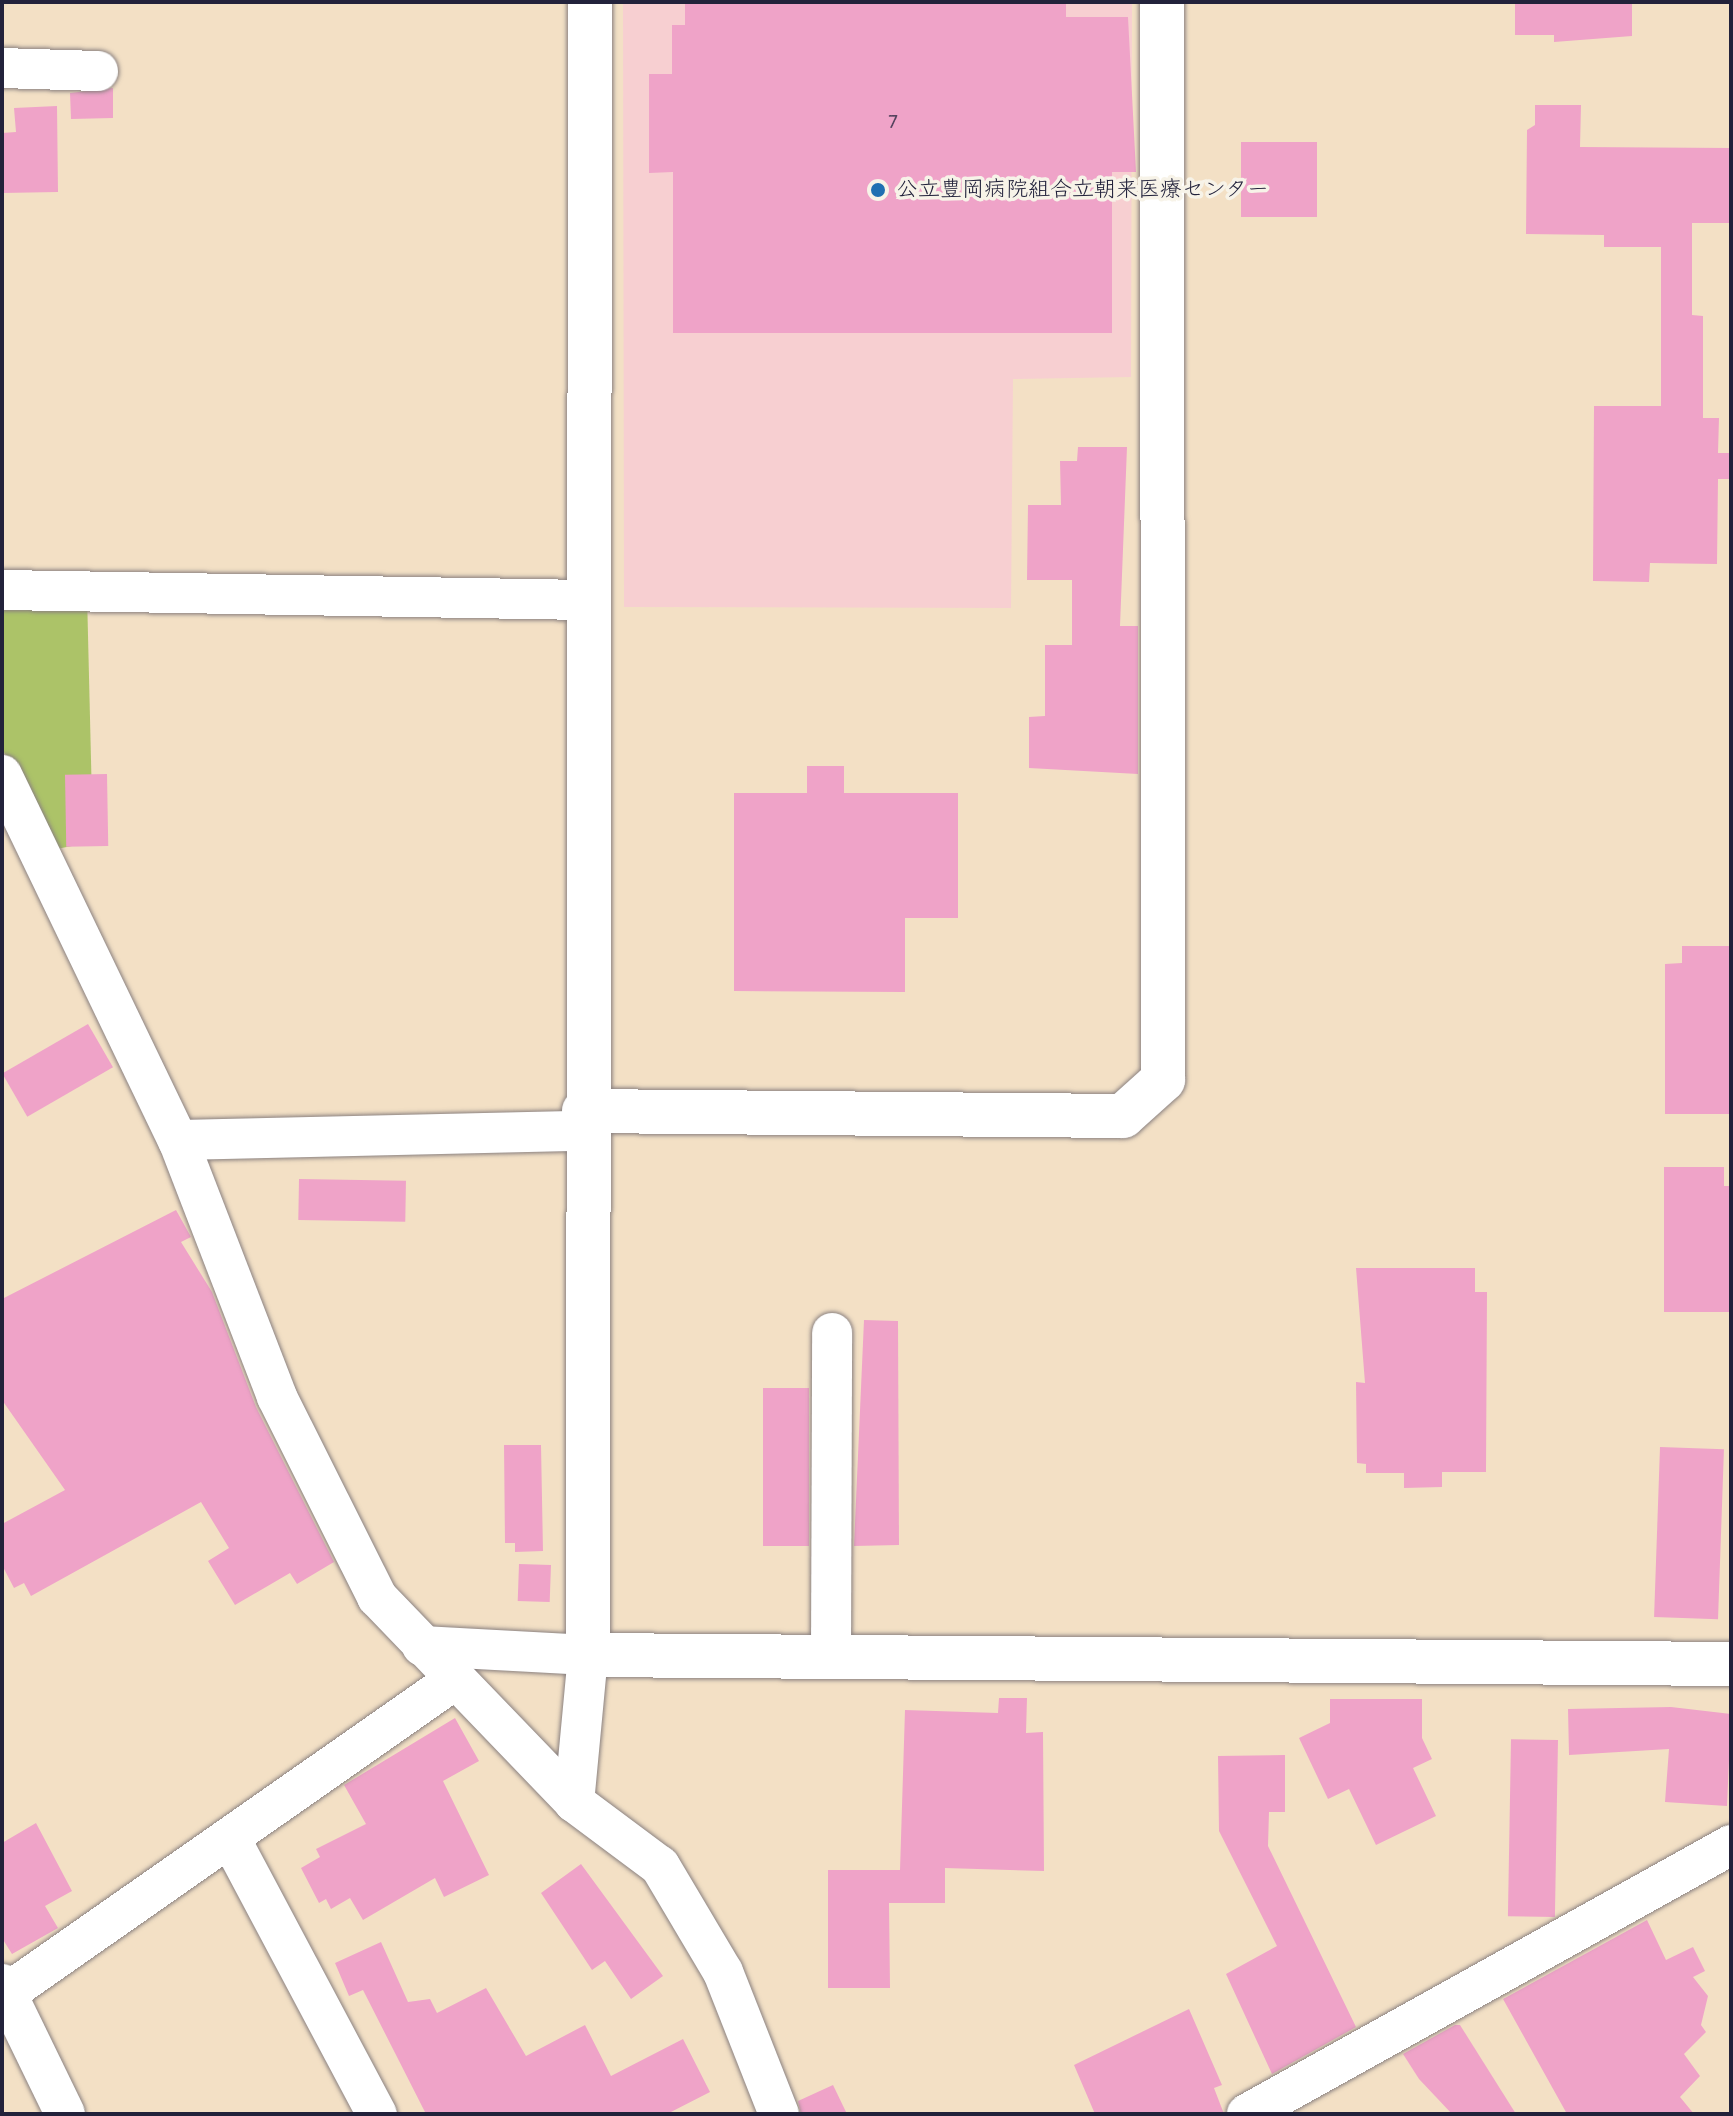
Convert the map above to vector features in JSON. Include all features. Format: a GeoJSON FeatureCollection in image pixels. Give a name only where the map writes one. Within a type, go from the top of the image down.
{"type":"FeatureCollection","features":[{"type":"Feature","properties":{"kind":"street"},"geometry":{"type":"LineString","coordinates":[[574,1802],[588,1655],[584,1121],[590,2]]}},
{"type":"Feature","properties":{"kind":"street"},"geometry":{"type":"LineString","coordinates":[[178,1140],[584,1121],[1123,1116],[1163,1080],[1162,2]]}},
{"type":"Feature","properties":{"kind":"street"},"geometry":{"type":"LineString","coordinates":[[2,68],[98,71]]}},
{"type":"Feature","properties":{"kind":"street"},"geometry":{"type":"LineString","coordinates":[[2,590],[587,600]]}},
{"type":"Feature","properties":{"kind":"street"},"geometry":{"type":"LineString","coordinates":[[2,775],[178,1140],[302,1453],[377,1597],[574,1802],[660,1866],[723,1972],[779,2114]]}},
{"type":"Feature","properties":{"kind":"street"},"geometry":{"type":"LineString","coordinates":[[831,1657],[832,1333]]}},
{"type":"Feature","properties":{"kind":"street"},"geometry":{"type":"LineString","coordinates":[[422,1646],[588,1655],[1731,1664]]}},
{"type":"Feature","properties":{"kind":"street"},"geometry":{"type":"LineString","coordinates":[[65,2114],[15,2046],[4,1989],[230,1838],[456,1679]]}},
{"type":"Feature","properties":{"kind":"street"},"geometry":{"type":"LineString","coordinates":[[230,1838],[377,2114]]}},
{"type":"Feature","properties":{"kind":"street"},"geometry":{"type":"LineString","coordinates":[[1247,2114],[1731,1845]]}},
{"type":"Feature","properties":{"kind":"shaded area","name":"公立豊岡病院組合立朝来医療センター"},"geometry":{"type":"Polygon","coordinates":[[[623,2],[1132,2],[1131,377],[1013,379],[1011,608],[624,607],[623,2]]]}},
{"type":"Feature","properties":{"kind":"green space"},"geometry":{"type":"Polygon","coordinates":[[[2,592],[87,594],[93,842],[51,850],[2,748],[2,592]]]}},
{"type":"Feature","properties":{"kind":"building"},"geometry":{"type":"Polygon","coordinates":[[[685,2],[1066,2],[1066,17],[1128,17],[1136,172],[1112,172],[1112,333],[673,333],[673,172],[649,173],[649,74],[672,74],[672,25],[685,25],[685,2]]]}},
{"type":"Feature","properties":{"kind":"building"},"geometry":{"type":"Polygon","coordinates":[[[1515,2],[1632,2],[1632,36],[1554,42],[1554,35],[1515,35],[1515,2]]]}},
{"type":"Feature","properties":{"kind":"building"},"geometry":{"type":"Polygon","coordinates":[[[113,88],[113,118],[71,119],[70,93],[113,88]]]}},
{"type":"Feature","properties":{"kind":"building"},"geometry":{"type":"Polygon","coordinates":[[[1535,105],[1581,105],[1580,147],[1731,148],[1731,223],[1692,223],[1692,315],[1703,316],[1703,418],[1719,418],[1718,453],[1729,453],[1729,479],[1718,479],[1717,564],[1650,563],[1649,582],[1593,581],[1594,406],[1661,406],[1661,247],[1604,247],[1604,235],[1526,234],[1527,130],[1535,125],[1535,105]]]}},
{"type":"Feature","properties":{"kind":"building"},"geometry":{"type":"Polygon","coordinates":[[[57,106],[58,192],[2,193],[2,133],[16,132],[14,108],[57,106]]]}},
{"type":"Feature","properties":{"kind":"building"},"geometry":{"type":"Polygon","coordinates":[[[1241,142],[1317,142],[1317,217],[1241,217],[1241,142]]]}},
{"type":"Feature","properties":{"kind":"building"},"geometry":{"type":"Polygon","coordinates":[[[1078,447],[1127,447],[1120,626],[1138,626],[1138,774],[1029,768],[1029,717],[1045,716],[1045,645],[1072,645],[1072,580],[1027,580],[1028,505],[1061,505],[1060,461],[1077,461],[1078,447]]]}},
{"type":"Feature","properties":{"kind":"building"},"geometry":{"type":"Polygon","coordinates":[[[807,766],[844,766],[844,793],[958,793],[958,918],[905,918],[905,992],[734,991],[734,793],[807,793],[807,766]]]}},
{"type":"Feature","properties":{"kind":"building"},"geometry":{"type":"Polygon","coordinates":[[[107,774],[108,846],[66,847],[65,775],[107,774]]]}},
{"type":"Feature","properties":{"kind":"building"},"geometry":{"type":"Polygon","coordinates":[[[1682,946],[1731,946],[1729,1114],[1665,1114],[1665,964],[1682,963],[1682,946]]]}},
{"type":"Feature","properties":{"kind":"building"},"geometry":{"type":"Polygon","coordinates":[[[88,1024],[113,1067],[27,1117],[2,1074],[88,1024]]]}},
{"type":"Feature","properties":{"kind":"building"},"geometry":{"type":"Polygon","coordinates":[[[1664,1167],[1724,1167],[1724,1186],[1731,1186],[1731,1312],[1664,1312],[1664,1167]]]}},
{"type":"Feature","properties":{"kind":"building"},"geometry":{"type":"Polygon","coordinates":[[[299,1179],[406,1181],[405,1222],[298,1220],[299,1179]]]}},
{"type":"Feature","properties":{"kind":"building"},"geometry":{"type":"Polygon","coordinates":[[[176,1210],[191,1237],[181,1242],[212,1292],[256,1407],[334,1562],[297,1584],[290,1573],[235,1605],[208,1561],[229,1548],[201,1502],[31,1596],[24,1583],[14,1588],[2,1565],[2,1524],[65,1490],[2,1400],[2,1299],[176,1210]]]}},
{"type":"Feature","properties":{"kind":"building"},"geometry":{"type":"Polygon","coordinates":[[[1356,1268],[1475,1268],[1475,1292],[1487,1292],[1486,1472],[1442,1472],[1442,1487],[1404,1488],[1404,1473],[1366,1473],[1366,1464],[1357,1463],[1356,1382],[1365,1383],[1356,1268]]]}},
{"type":"Feature","properties":{"kind":"building"},"geometry":{"type":"Polygon","coordinates":[[[864,1320],[898,1321],[899,1545],[854,1546],[864,1320]]]}},
{"type":"Feature","properties":{"kind":"building"},"geometry":{"type":"Polygon","coordinates":[[[763,1388],[809,1388],[809,1546],[763,1546],[763,1388]]]}},
{"type":"Feature","properties":{"kind":"building"},"geometry":{"type":"Polygon","coordinates":[[[504,1445],[541,1445],[543,1551],[515,1552],[515,1543],[505,1543],[504,1445]]]}},
{"type":"Feature","properties":{"kind":"building"},"geometry":{"type":"Polygon","coordinates":[[[1660,1447],[1724,1449],[1718,1619],[1654,1617],[1660,1447]]]}},
{"type":"Feature","properties":{"kind":"building"},"geometry":{"type":"Polygon","coordinates":[[[519,1564],[551,1565],[550,1602],[518,1601],[519,1564]]]}},
{"type":"Feature","properties":{"kind":"building"},"geometry":{"type":"Polygon","coordinates":[[[999,1698],[1027,1698],[1026,1733],[1043,1732],[1044,1871],[945,1868],[945,1903],[889,1903],[890,1988],[828,1988],[828,1870],[900,1870],[905,1710],[998,1713],[999,1698]]]}},
{"type":"Feature","properties":{"kind":"building"},"geometry":{"type":"Polygon","coordinates":[[[1330,1699],[1422,1699],[1422,1738],[1432,1759],[1413,1768],[1436,1816],[1376,1845],[1349,1789],[1328,1799],[1299,1738],[1330,1723],[1330,1699]]]}},
{"type":"Feature","properties":{"kind":"building"},"geometry":{"type":"Polygon","coordinates":[[[1671,1707],[1731,1714],[1727,1806],[1665,1802],[1669,1749],[1569,1755],[1568,1709],[1671,1707]]]}},
{"type":"Feature","properties":{"kind":"building"},"geometry":{"type":"Polygon","coordinates":[[[455,1718],[479,1761],[443,1781],[489,1875],[444,1897],[435,1878],[363,1920],[350,1898],[331,1909],[326,1899],[319,1903],[301,1868],[320,1857],[316,1849],[366,1824],[344,1785],[455,1718]]]}},
{"type":"Feature","properties":{"kind":"building"},"geometry":{"type":"Polygon","coordinates":[[[1511,1739],[1558,1740],[1555,1917],[1508,1916],[1511,1739]]]}},
{"type":"Feature","properties":{"kind":"building"},"geometry":{"type":"Polygon","coordinates":[[[1285,1755],[1285,1812],[1269,1812],[1268,1846],[1356,2027],[1272,2074],[1226,1974],[1277,1946],[1219,1831],[1218,1756],[1285,1755]]]}},
{"type":"Feature","properties":{"kind":"building"},"geometry":{"type":"Polygon","coordinates":[[[36,1823],[72,1891],[45,1906],[58,1928],[12,1954],[2,1938],[2,1843],[36,1823]]]}},
{"type":"Feature","properties":{"kind":"building"},"geometry":{"type":"Polygon","coordinates":[[[581,1864],[663,1976],[631,1999],[605,1961],[592,1970],[541,1893],[581,1864]]]}},
{"type":"Feature","properties":{"kind":"building"},"geometry":{"type":"Polygon","coordinates":[[[1647,1920],[1666,1960],[1693,1947],[1705,1971],[1693,1977],[1708,1996],[1701,2025],[1706,2032],[1684,2054],[1700,2076],[1680,2097],[1694,2114],[1567,2114],[1503,1999],[1647,1920]]]}},
{"type":"Feature","properties":{"kind":"building"},"geometry":{"type":"Polygon","coordinates":[[[381,1942],[408,2002],[430,1999],[437,2013],[486,1988],[526,2056],[585,2025],[611,2076],[683,2039],[710,2092],[667,2114],[426,2114],[363,1990],[349,1996],[335,1963],[381,1942]]]}},
{"type":"Feature","properties":{"kind":"building"},"geometry":{"type":"Polygon","coordinates":[[[1189,2009],[1222,2085],[1214,2088],[1224,2114],[1095,2114],[1074,2065],[1189,2009]]]}},
{"type":"Feature","properties":{"kind":"building"},"geometry":{"type":"Polygon","coordinates":[[[1460,2025],[1516,2114],[1452,2114],[1419,2079],[1403,2054],[1460,2025]]]}},
{"type":"Feature","properties":{"kind":"building"},"geometry":{"type":"Polygon","coordinates":[[[833,2085],[847,2114],[801,2114],[798,2101],[833,2085]]]}},
{"type":"Feature","properties":{"kind":"place","name":"公立豊岡病院組合立朝来医療センター"},"geometry":{"type":"Point","coordinates":[878,190]}}]}
